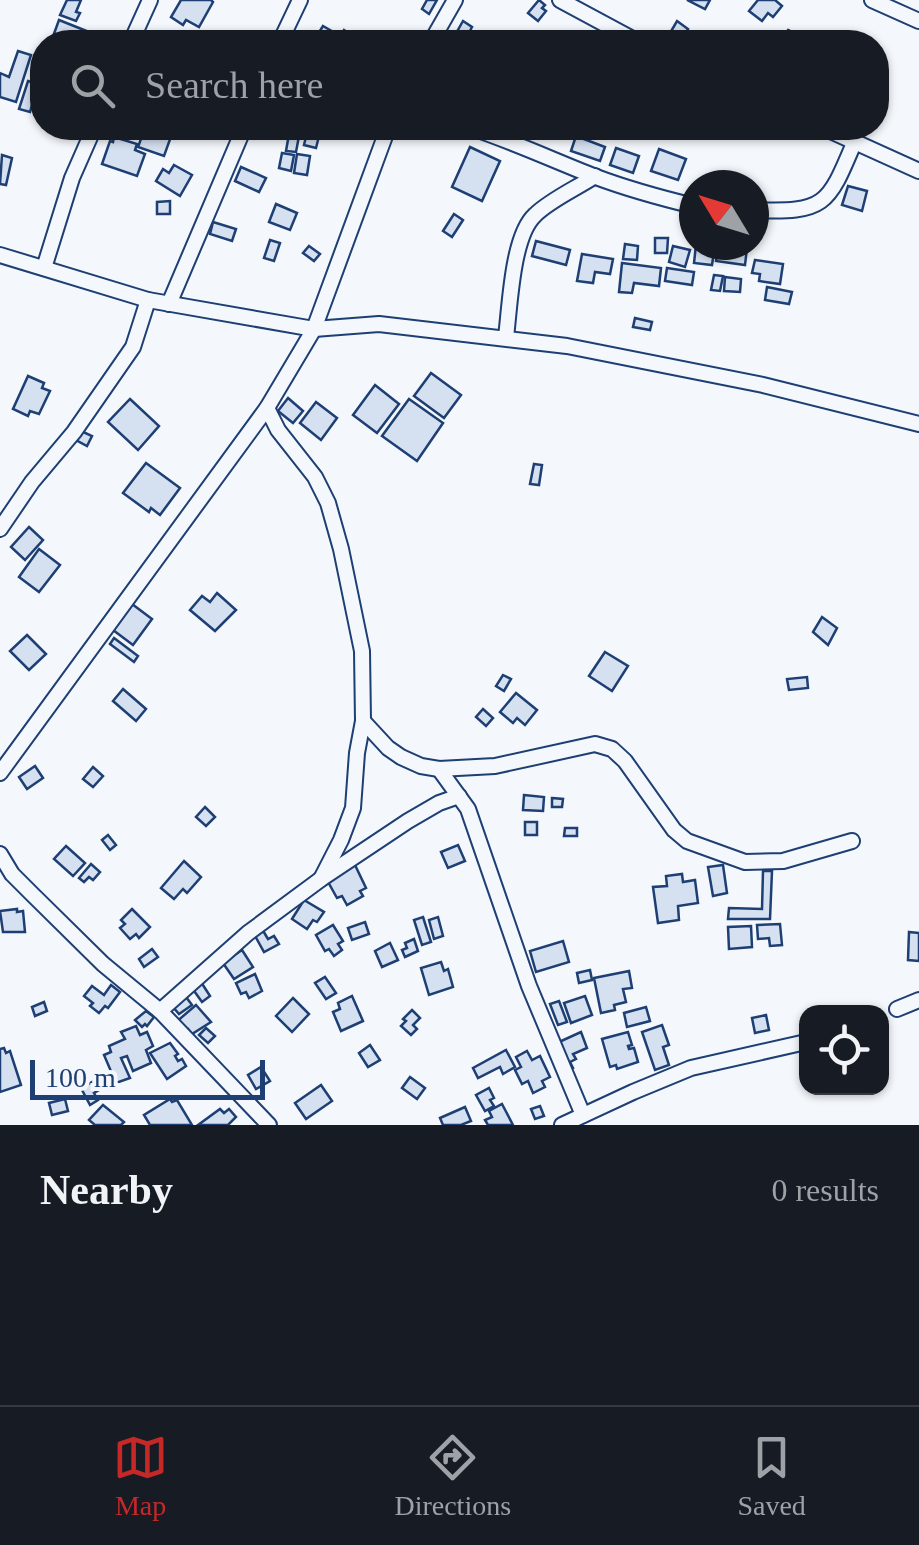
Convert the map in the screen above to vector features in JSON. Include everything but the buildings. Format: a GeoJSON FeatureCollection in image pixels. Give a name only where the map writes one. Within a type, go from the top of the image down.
{"type":"FeatureCollection","features":[{"type":"Feature","properties":{"kind":"street"},"geometry":{"type":"LineString","coordinates":[[137,30],[150,0]]}},
{"type":"Feature","properties":{"kind":"street"},"geometry":{"type":"LineString","coordinates":[[286,30],[300,0]]}},
{"type":"Feature","properties":{"kind":"street"},"geometry":{"type":"LineString","coordinates":[[439,30],[456,0]]}},
{"type":"Feature","properties":{"kind":"street"},"geometry":{"type":"LineString","coordinates":[[560,0],[616,30]]}},
{"type":"Feature","properties":{"kind":"street"},"geometry":{"type":"LineString","coordinates":[[872,0],[919,21]]}},
{"type":"Feature","properties":{"kind":"street"},"geometry":{"type":"LineString","coordinates":[[44,268],[72,178],[89,140]]}},
{"type":"Feature","properties":{"kind":"street"},"geometry":{"type":"LineString","coordinates":[[169,304],[239,140]]}},
{"type":"Feature","properties":{"kind":"street"},"geometry":{"type":"LineString","coordinates":[[0,773],[267,408],[314,329],[384,140]]}},
{"type":"Feature","properties":{"kind":"street"},"geometry":{"type":"LineString","coordinates":[[507,140],[595,176],[679,202]]}},
{"type":"Feature","properties":{"kind":"street"},"geometry":{"type":"LineString","coordinates":[[848,140],[919,171]]}},
{"type":"Feature","properties":{"kind":"street"},"geometry":{"type":"LineString","coordinates":[[769,210],[810,207],[826,199],[854,143]]}},
{"type":"Feature","properties":{"kind":"street"},"geometry":{"type":"LineString","coordinates":[[506,337],[518,246],[525,226],[535,214],[595,176]]}},
{"type":"Feature","properties":{"kind":"street"},"geometry":{"type":"LineString","coordinates":[[0,256],[169,304],[314,329],[379,324],[568,346],[762,384],[919,424]]}},
{"type":"Feature","properties":{"kind":"street"},"geometry":{"type":"LineString","coordinates":[[0,528],[133,348],[148,300]]}},
{"type":"Feature","properties":{"kind":"street"},"geometry":{"type":"LineString","coordinates":[[267,408],[278,430],[315,477],[328,503],[362,651],[363,721],[353,808],[321,879]]}},
{"type":"Feature","properties":{"kind":"street"},"geometry":{"type":"LineString","coordinates":[[363,721],[401,757],[439,769],[495,766],[594,744],[612,749],[625,761],[674,830],[687,841],[745,862],[783,861],[852,840]]}},
{"type":"Feature","properties":{"kind":"street"},"geometry":{"type":"LineString","coordinates":[[439,769],[468,810],[529,986],[583,1115]]}},
{"type":"Feature","properties":{"kind":"street"},"geometry":{"type":"LineString","coordinates":[[160,1010],[248,933],[321,879],[408,821],[459,796]]}},
{"type":"Feature","properties":{"kind":"street"},"geometry":{"type":"LineString","coordinates":[[0,854],[12,874],[67,930],[160,1010],[269,1125]]}},
{"type":"Feature","properties":{"kind":"street"},"geometry":{"type":"LineString","coordinates":[[896,1009],[919,1000]]}},
{"type":"Feature","properties":{"kind":"street"},"geometry":{"type":"LineString","coordinates":[[562,1125],[691,1068],[799,1044]]}}]}
